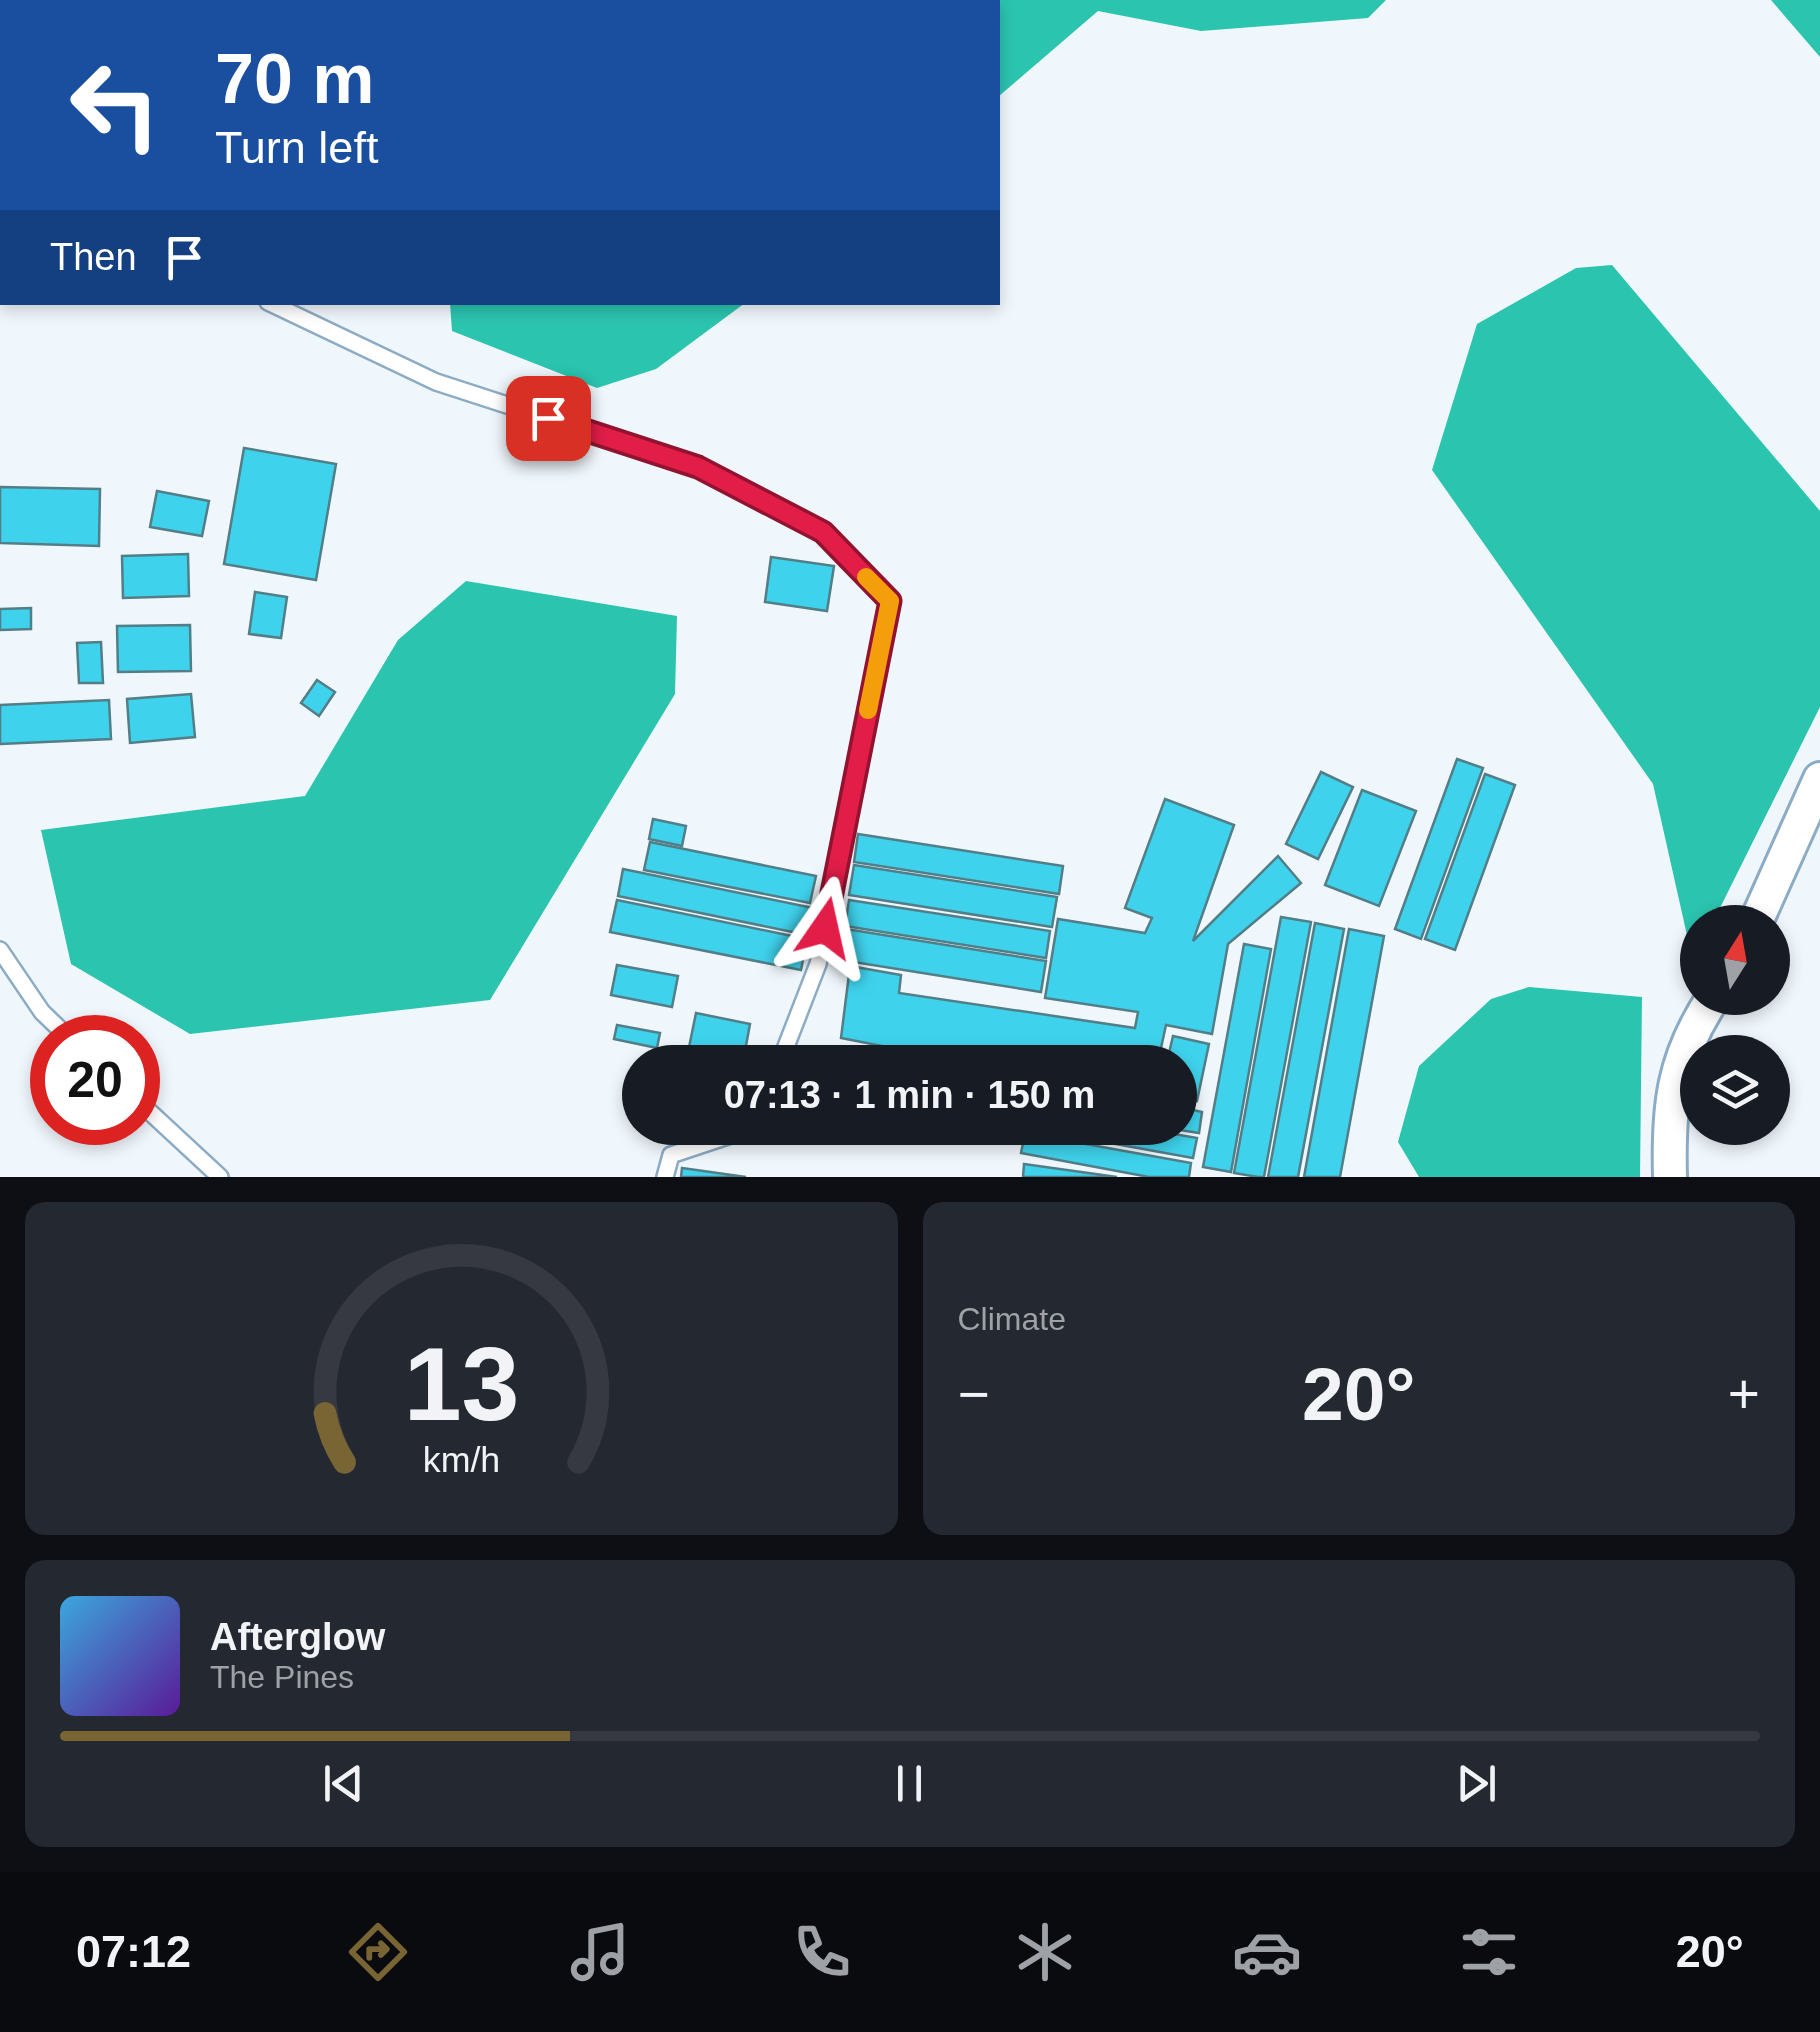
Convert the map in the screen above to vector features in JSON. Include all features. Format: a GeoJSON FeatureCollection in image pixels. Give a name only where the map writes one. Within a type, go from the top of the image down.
{"type":"FeatureCollection","features":[{"type":"Feature","properties":{"kind":"street"},"geometry":{"type":"LineString","coordinates":[[1764,905],[1820,780]]}},
{"type":"Feature","properties":{"kind":"street"},"geometry":{"type":"LineString","coordinates":[[1670,1177],[1671,1105],[1678,1062],[1704,1015]]}},
{"type":"Feature","properties":{"kind":"lane"},"geometry":{"type":"LineString","coordinates":[[274,305],[436,382],[698,467],[823,532],[890,601],[818,964],[787,1045]]}},
{"type":"Feature","properties":{"kind":"lane"},"geometry":{"type":"LineString","coordinates":[[0,950],[45,1015]]}},
{"type":"Feature","properties":{"kind":"lane"},"geometry":{"type":"LineString","coordinates":[[160,1121],[220,1177]]}},
{"type":"Feature","properties":{"kind":"lane"},"geometry":{"type":"LineString","coordinates":[[665,1177],[671,1155],[701,1145]]}},
{"type":"Feature","properties":{"kind":"shaded area"},"geometry":{"type":"Polygon","coordinates":[[[1000,0],[1386,0],[1368,18],[1201,31],[1098,11],[1000,95],[1000,0]]]}},
{"type":"Feature","properties":{"kind":"shaded area"},"geometry":{"type":"Polygon","coordinates":[[[1771,0],[1820,0],[1820,57],[1771,0]]]}},
{"type":"Feature","properties":{"kind":"shaded area"},"geometry":{"type":"Polygon","coordinates":[[[1612,265],[1820,511],[1820,707],[1721,905],[1680,905],[1653,784],[1432,470],[1477,324],[1576,268],[1612,265]]]}},
{"type":"Feature","properties":{"kind":"shaded area"},"geometry":{"type":"Polygon","coordinates":[[[450,305],[742,305],[656,369],[597,388],[452,331],[450,305]]]}},
{"type":"Feature","properties":{"kind":"shaded area"},"geometry":{"type":"Polygon","coordinates":[[[466,581],[677,616],[675,694],[490,1000],[190,1034],[71,964],[41,830],[305,796],[398,640],[466,581]]]}},
{"type":"Feature","properties":{"kind":"shaded area"},"geometry":{"type":"Polygon","coordinates":[[[1529,987],[1642,997],[1640,1177],[1419,1177],[1398,1142],[1419,1066],[1491,999],[1529,987]]]}},
{"type":"Feature","properties":{"kind":"building"},"geometry":{"type":"Polygon","coordinates":[[[244,448],[336,464],[316,580],[224,564],[244,448]]]}},
{"type":"Feature","properties":{"kind":"building"},"geometry":{"type":"Polygon","coordinates":[[[0,487],[100,489],[99,546],[0,543],[0,487]]]}},
{"type":"Feature","properties":{"kind":"building"},"geometry":{"type":"Polygon","coordinates":[[[157,491],[209,501],[202,536],[150,527],[157,491]]]}},
{"type":"Feature","properties":{"kind":"building"},"geometry":{"type":"Polygon","coordinates":[[[188,554],[189,596],[123,598],[122,556],[188,554]]]}},
{"type":"Feature","properties":{"kind":"building"},"geometry":{"type":"Polygon","coordinates":[[[771,557],[834,566],[827,611],[765,602],[771,557]]]}},
{"type":"Feature","properties":{"kind":"building"},"geometry":{"type":"Polygon","coordinates":[[[255,592],[287,597],[281,638],[249,634],[255,592]]]}},
{"type":"Feature","properties":{"kind":"building"},"geometry":{"type":"Polygon","coordinates":[[[31,608],[31,629],[0,630],[0,609],[31,608]]]}},
{"type":"Feature","properties":{"kind":"building"},"geometry":{"type":"Polygon","coordinates":[[[190,625],[191,671],[118,672],[117,626],[190,625]]]}},
{"type":"Feature","properties":{"kind":"building"},"geometry":{"type":"Polygon","coordinates":[[[101,642],[103,683],[79,683],[77,643],[101,642]]]}},
{"type":"Feature","properties":{"kind":"building"},"geometry":{"type":"Polygon","coordinates":[[[317,680],[335,692],[319,716],[301,703],[317,680]]]}},
{"type":"Feature","properties":{"kind":"building"},"geometry":{"type":"Polygon","coordinates":[[[191,694],[195,737],[130,743],[127,699],[191,694]]]}},
{"type":"Feature","properties":{"kind":"building"},"geometry":{"type":"Polygon","coordinates":[[[109,700],[111,739],[0,744],[0,705],[109,700]]]}},
{"type":"Feature","properties":{"kind":"building"},"geometry":{"type":"Polygon","coordinates":[[[1457,759],[1483,768],[1421,939],[1395,929],[1457,759]]]}},
{"type":"Feature","properties":{"kind":"building"},"geometry":{"type":"Polygon","coordinates":[[[1321,772],[1353,787],[1318,859],[1286,844],[1321,772]]]}},
{"type":"Feature","properties":{"kind":"building"},"geometry":{"type":"Polygon","coordinates":[[[1485,774],[1515,785],[1455,950],[1425,939],[1485,774]]]}},
{"type":"Feature","properties":{"kind":"building"},"geometry":{"type":"Polygon","coordinates":[[[1362,790],[1416,811],[1379,906],[1325,885],[1362,790]]]}},
{"type":"Feature","properties":{"kind":"building"},"geometry":{"type":"Polygon","coordinates":[[[1165,799],[1234,825],[1193,941],[1278,856],[1301,883],[1228,944],[1212,1034],[1166,1025],[1162,1045],[877,1045],[841,1038],[850,966],[901,975],[899,993],[1135,1028],[1138,1012],[1045,998],[1058,919],[1145,933],[1152,918],[1125,908],[1165,799]]]}},
{"type":"Feature","properties":{"kind":"building"},"geometry":{"type":"Polygon","coordinates":[[[653,819],[686,826],[682,846],[649,839],[653,819]]]}},
{"type":"Feature","properties":{"kind":"building"},"geometry":{"type":"Polygon","coordinates":[[[858,834],[1063,866],[1059,894],[854,862],[858,834]]]}},
{"type":"Feature","properties":{"kind":"building"},"geometry":{"type":"Polygon","coordinates":[[[650,842],[816,876],[810,903],[644,870],[650,842]]]}},
{"type":"Feature","properties":{"kind":"building"},"geometry":{"type":"Polygon","coordinates":[[[854,865],[1057,897],[1052,927],[849,895],[854,865]]]}},
{"type":"Feature","properties":{"kind":"building"},"geometry":{"type":"Polygon","coordinates":[[[623,869],[813,908],[807,935],[618,896],[623,869]]]}},
{"type":"Feature","properties":{"kind":"building"},"geometry":{"type":"Polygon","coordinates":[[[617,900],[807,939],[801,970],[610,932],[617,900]]]}},
{"type":"Feature","properties":{"kind":"building"},"geometry":{"type":"Polygon","coordinates":[[[849,900],[1050,931],[1046,958],[845,926],[849,900]]]}},
{"type":"Feature","properties":{"kind":"building"},"geometry":{"type":"Polygon","coordinates":[[[1281,917],[1311,922],[1264,1177],[1258,1177],[1234,1173],[1281,917]]]}},
{"type":"Feature","properties":{"kind":"building"},"geometry":{"type":"Polygon","coordinates":[[[1315,923],[1344,929],[1298,1177],[1268,1177],[1315,923]]]}},
{"type":"Feature","properties":{"kind":"building"},"geometry":{"type":"Polygon","coordinates":[[[846,929],[1046,961],[1041,992],[841,960],[846,929]]]}},
{"type":"Feature","properties":{"kind":"building"},"geometry":{"type":"Polygon","coordinates":[[[1349,929],[1384,936],[1340,1177],[1304,1177],[1349,929]]]}},
{"type":"Feature","properties":{"kind":"building"},"geometry":{"type":"Polygon","coordinates":[[[1244,944],[1271,949],[1231,1172],[1203,1167],[1244,944]]]}},
{"type":"Feature","properties":{"kind":"building"},"geometry":{"type":"Polygon","coordinates":[[[617,965],[678,976],[672,1007],[611,995],[617,965]]]}},
{"type":"Feature","properties":{"kind":"building"},"geometry":{"type":"Polygon","coordinates":[[[696,1013],[750,1024],[746,1045],[689,1045],[696,1013]]]}},
{"type":"Feature","properties":{"kind":"building"},"geometry":{"type":"Polygon","coordinates":[[[617,1025],[660,1033],[658,1045],[614,1039],[617,1025]]]}},
{"type":"Feature","properties":{"kind":"building"},"geometry":{"type":"Polygon","coordinates":[[[1173,1036],[1209,1044],[1197,1101],[1197,1045],[1171,1045],[1173,1036]]]}},
{"type":"Feature","properties":{"kind":"building"},"geometry":{"type":"Polygon","coordinates":[[[1197,1111],[1202,1112],[1197,1133],[1197,1111]]]}},
{"type":"Feature","properties":{"kind":"building"},"geometry":{"type":"Polygon","coordinates":[[[1023,1145],[1091,1145],[1191,1163],[1189,1177],[1149,1177],[1021,1153],[1023,1145]]]}},
{"type":"Feature","properties":{"kind":"building"},"geometry":{"type":"Polygon","coordinates":[[[1121,1145],[1196,1145],[1193,1158],[1121,1145]]]}},
{"type":"Feature","properties":{"kind":"building"},"geometry":{"type":"Polygon","coordinates":[[[1024,1164],[1117,1177],[1023,1177],[1024,1164]]]}},
{"type":"Feature","properties":{"kind":"building"},"geometry":{"type":"Polygon","coordinates":[[[682,1168],[746,1177],[681,1177],[682,1168]]]}},
{"type":"Feature","properties":{"kind":"slow traffic"},"geometry":{"type":"LineString","coordinates":[[866,577],[890,601],[868,710]]}},
{"type":"Feature","properties":{"kind":"route"},"geometry":{"type":"LineString","coordinates":[[548,418],[698,467],[823,532],[890,601],[825,928]]}}]}
